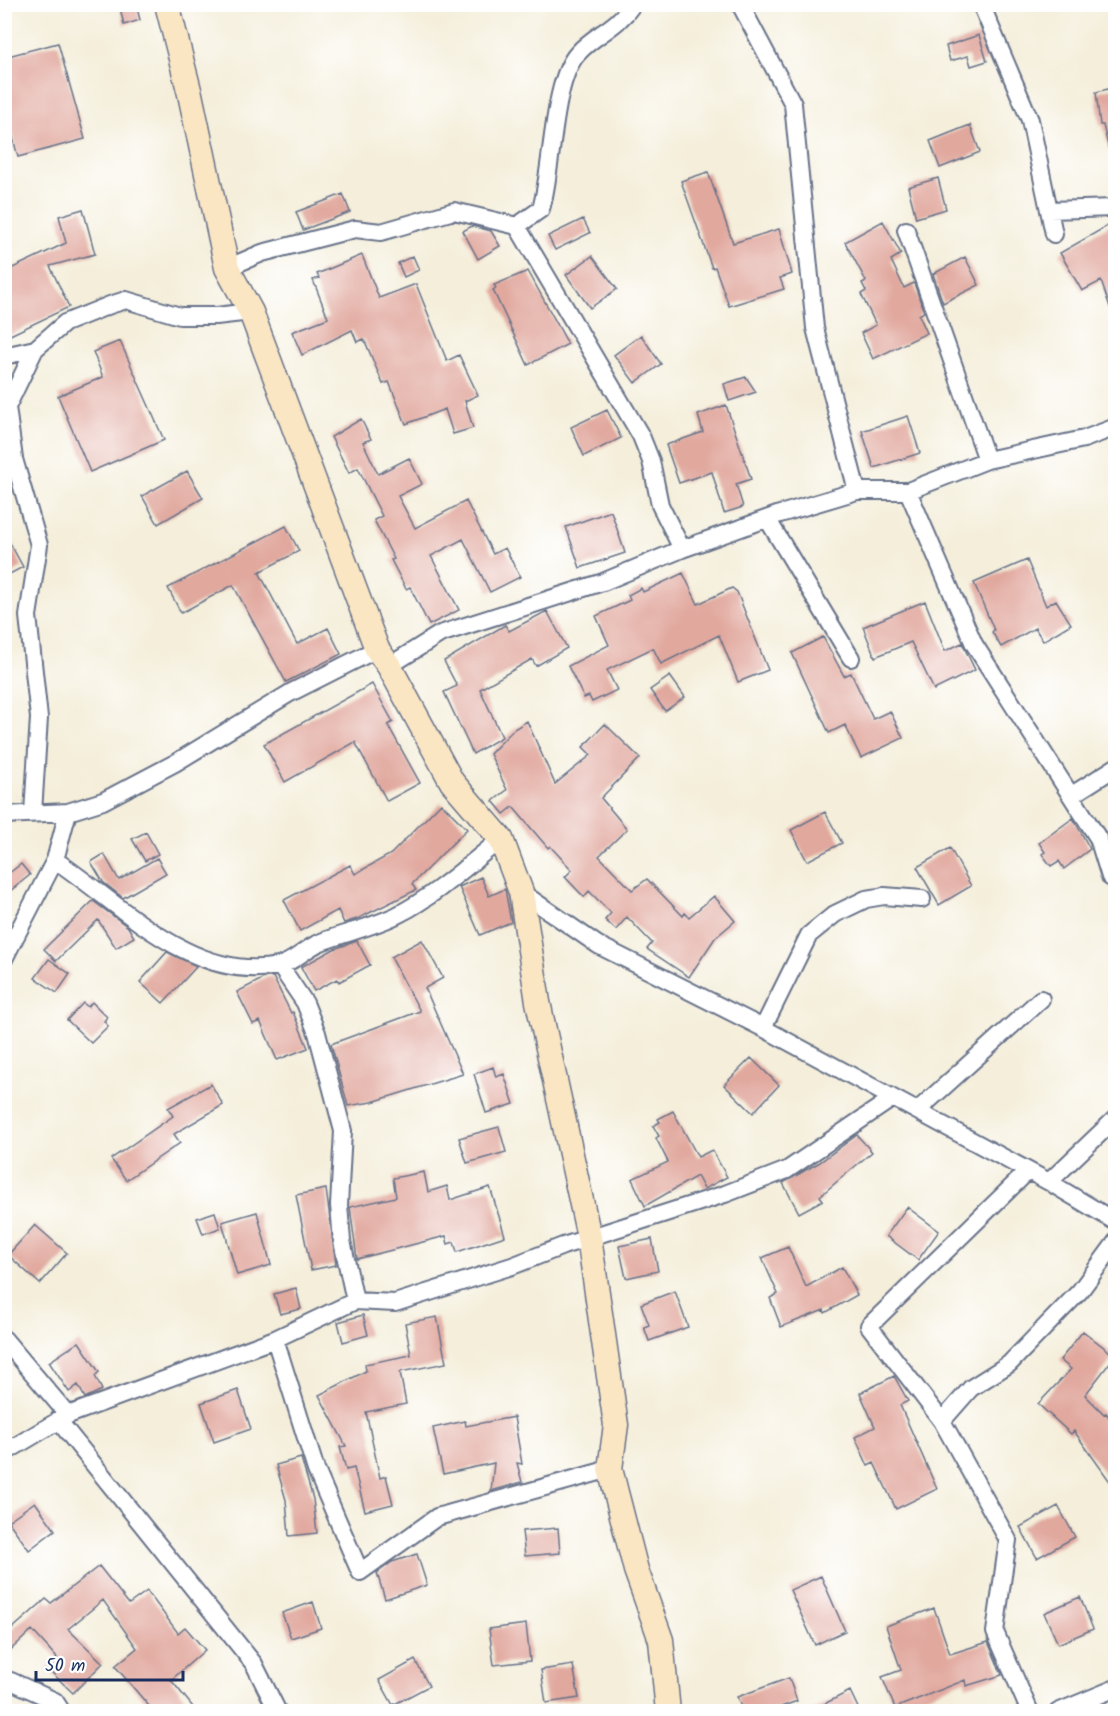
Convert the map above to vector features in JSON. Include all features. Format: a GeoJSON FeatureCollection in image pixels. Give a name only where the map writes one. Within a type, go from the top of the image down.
{"type":"FeatureCollection","features":[{"type":"Feature","properties":{"kind":"street"},"geometry":{"type":"LineString","coordinates":[[167,4],[190,94],[227,268],[251,312],[383,658],[452,782],[501,838],[521,892],[538,1002],[589,1237],[616,1425],[609,1468],[636,1570],[661,1640],[668,1712]]}},
{"type":"Feature","properties":{"kind":"street"},"geometry":{"type":"LineString","coordinates":[[517,226],[541,209],[552,156],[560,93],[566,70],[578,53],[612,28],[633,4]]}},
{"type":"Feature","properties":{"kind":"street"},"geometry":{"type":"LineString","coordinates":[[740,4],[793,104],[815,328],[857,491]]}},
{"type":"Feature","properties":{"kind":"street"},"geometry":{"type":"LineString","coordinates":[[981,4],[1030,120],[1054,234]]}},
{"type":"Feature","properties":{"kind":"street"},"geometry":{"type":"LineString","coordinates":[[1049,210],[1116,208]]}},
{"type":"Feature","properties":{"kind":"street"},"geometry":{"type":"LineString","coordinates":[[227,268],[262,253],[356,229],[381,232],[454,211],[517,226],[641,436],[651,461],[660,505],[682,549]]}},
{"type":"Feature","properties":{"kind":"street"},"geometry":{"type":"LineString","coordinates":[[906,230],[987,459]]}},
{"type":"Feature","properties":{"kind":"street"},"geometry":{"type":"LineString","coordinates":[[33,813],[39,718],[28,616],[39,545],[9,463],[6,405],[35,350],[65,323],[126,300],[180,316],[216,316],[251,312]]}},
{"type":"Feature","properties":{"kind":"street"},"geometry":{"type":"LineString","coordinates":[[4,356],[35,350]]}},
{"type":"Feature","properties":{"kind":"street"},"geometry":{"type":"LineString","coordinates":[[4,815],[68,812],[103,801],[175,763],[290,693],[440,634],[603,582],[682,549],[857,491],[908,491],[987,459],[1084,439],[1116,427]]}},
{"type":"Feature","properties":{"kind":"street"},"geometry":{"type":"LineString","coordinates":[[908,491],[974,644],[1098,838],[1110,878],[1116,880]]}},
{"type":"Feature","properties":{"kind":"street"},"geometry":{"type":"LineString","coordinates":[[768,520],[851,658]]}},
{"type":"Feature","properties":{"kind":"street"},"geometry":{"type":"LineString","coordinates":[[1072,795],[1116,767]]}},
{"type":"Feature","properties":{"kind":"street"},"geometry":{"type":"LineString","coordinates":[[4,959],[55,860],[68,812]]}},
{"type":"Feature","properties":{"kind":"street"},"geometry":{"type":"LineString","coordinates":[[55,860],[96,887],[163,940],[237,969],[280,966],[319,942],[398,915],[436,890],[501,838]]}},
{"type":"Feature","properties":{"kind":"street"},"geometry":{"type":"LineString","coordinates":[[521,892],[598,945],[763,1028],[1029,1171],[1116,1222]]}},
{"type":"Feature","properties":{"kind":"street"},"geometry":{"type":"LineString","coordinates":[[763,1028],[808,935],[835,914],[867,899],[884,896],[922,899]]}},
{"type":"Feature","properties":{"kind":"street"},"geometry":{"type":"LineString","coordinates":[[280,966],[305,1004],[317,1033],[343,1131],[339,1205],[342,1241],[356,1301]]}},
{"type":"Feature","properties":{"kind":"street"},"geometry":{"type":"LineString","coordinates":[[917,1111],[1041,999]]}},
{"type":"Feature","properties":{"kind":"street"},"geometry":{"type":"LineString","coordinates":[[4,1453],[63,1418],[275,1339],[356,1301],[395,1303],[512,1266],[589,1237],[725,1194],[787,1170],[893,1098]]}},
{"type":"Feature","properties":{"kind":"street"},"geometry":{"type":"LineString","coordinates":[[1049,1182],[1116,1118]]}},
{"type":"Feature","properties":{"kind":"street"},"geometry":{"type":"LineString","coordinates":[[1029,1171],[869,1326],[942,1421],[1008,1540],[995,1632],[1030,1712]]}},
{"type":"Feature","properties":{"kind":"street"},"geometry":{"type":"LineString","coordinates":[[942,1421],[971,1388],[1009,1364],[1080,1291],[1116,1242]]}},
{"type":"Feature","properties":{"kind":"street"},"geometry":{"type":"LineString","coordinates":[[4,1339],[254,1664],[279,1712]]}},
{"type":"Feature","properties":{"kind":"street"},"geometry":{"type":"LineString","coordinates":[[275,1339],[316,1470],[360,1572],[438,1517],[609,1468]]}},
{"type":"Feature","properties":{"kind":"street"},"geometry":{"type":"LineString","coordinates":[[4,1685],[10,1681],[55,1701],[62,1712]]}},
{"type":"Feature","properties":{"kind":"street"},"geometry":{"type":"LineString","coordinates":[[1058,1712],[1116,1688]]}},
{"type":"Feature","properties":{"kind":"building"},"geometry":{"type":"Polygon","coordinates":[[[119,4],[136,4],[140,20],[124,25],[119,4]]]}},
{"type":"Feature","properties":{"kind":"building"},"geometry":{"type":"Polygon","coordinates":[[[979,35],[987,61],[971,66],[968,56],[950,61],[946,46],[979,35]]]}},
{"type":"Feature","properties":{"kind":"building"},"geometry":{"type":"Polygon","coordinates":[[[58,43],[85,139],[18,157],[8,119],[4,120],[4,57],[58,43]]]}},
{"type":"Feature","properties":{"kind":"building"},"geometry":{"type":"Polygon","coordinates":[[[1116,87],[1116,149],[1109,150],[1103,125],[1100,125],[1096,92],[1116,87]]]}},
{"type":"Feature","properties":{"kind":"building"},"geometry":{"type":"Polygon","coordinates":[[[970,125],[980,152],[940,168],[930,141],[970,125]]]}},
{"type":"Feature","properties":{"kind":"building"},"geometry":{"type":"Polygon","coordinates":[[[708,172],[733,243],[779,229],[792,274],[780,278],[784,289],[729,306],[715,267],[712,268],[681,181],[708,172]]]}},
{"type":"Feature","properties":{"kind":"building"},"geometry":{"type":"Polygon","coordinates":[[[938,178],[946,209],[916,218],[908,187],[938,178]]]}},
{"type":"Feature","properties":{"kind":"building"},"geometry":{"type":"Polygon","coordinates":[[[343,194],[350,212],[303,230],[296,212],[343,194]]]}},
{"type":"Feature","properties":{"kind":"building"},"geometry":{"type":"Polygon","coordinates":[[[83,209],[95,254],[50,266],[69,307],[4,338],[4,272],[66,243],[59,216],[83,209]]]}},
{"type":"Feature","properties":{"kind":"building"},"geometry":{"type":"Polygon","coordinates":[[[583,219],[590,233],[555,250],[548,236],[583,219]]]}},
{"type":"Feature","properties":{"kind":"building"},"geometry":{"type":"Polygon","coordinates":[[[883,221],[901,254],[891,260],[904,288],[914,283],[924,312],[919,315],[927,333],[873,359],[861,333],[876,325],[861,294],[866,291],[862,283],[866,281],[845,242],[883,221]]]}},
{"type":"Feature","properties":{"kind":"building"},"geometry":{"type":"Polygon","coordinates":[[[1116,221],[1116,316],[1113,316],[1101,281],[1082,291],[1060,253],[1116,221]]]}},
{"type":"Feature","properties":{"kind":"building"},"geometry":{"type":"Polygon","coordinates":[[[472,226],[491,231],[500,246],[478,259],[463,231],[472,226]]]}},
{"type":"Feature","properties":{"kind":"building"},"geometry":{"type":"Polygon","coordinates":[[[362,255],[379,298],[416,284],[447,361],[459,355],[478,395],[465,401],[473,428],[453,434],[445,409],[406,424],[389,382],[383,384],[364,339],[357,342],[352,330],[302,355],[292,332],[328,318],[313,280],[319,278],[317,274],[362,255]]]}},
{"type":"Feature","properties":{"kind":"building"},"geometry":{"type":"Polygon","coordinates":[[[413,256],[419,270],[404,277],[398,263],[413,256]]]}},
{"type":"Feature","properties":{"kind":"building"},"geometry":{"type":"Polygon","coordinates":[[[592,256],[617,289],[590,308],[566,275],[592,256]]]}},
{"type":"Feature","properties":{"kind":"building"},"geometry":{"type":"Polygon","coordinates":[[[965,257],[979,285],[943,303],[933,274],[965,257]]]}},
{"type":"Feature","properties":{"kind":"building"},"geometry":{"type":"Polygon","coordinates":[[[528,271],[568,344],[528,365],[493,290],[496,288],[494,285],[528,271]]]}},
{"type":"Feature","properties":{"kind":"building"},"geometry":{"type":"Polygon","coordinates":[[[641,335],[661,364],[635,383],[614,355],[641,335]]]}},
{"type":"Feature","properties":{"kind":"building"},"geometry":{"type":"Polygon","coordinates":[[[120,341],[164,440],[90,472],[58,396],[103,377],[93,352],[120,341]]]}},
{"type":"Feature","properties":{"kind":"building"},"geometry":{"type":"Polygon","coordinates":[[[746,377],[756,392],[729,401],[724,384],[746,377]]]}},
{"type":"Feature","properties":{"kind":"building"},"geometry":{"type":"Polygon","coordinates":[[[726,405],[751,479],[736,484],[743,507],[724,513],[712,472],[679,483],[666,445],[703,432],[698,415],[726,405]]]}},
{"type":"Feature","properties":{"kind":"building"},"geometry":{"type":"Polygon","coordinates":[[[607,410],[621,438],[584,456],[571,427],[607,410]]]}},
{"type":"Feature","properties":{"kind":"building"},"geometry":{"type":"Polygon","coordinates":[[[908,416],[920,453],[874,468],[862,431],[908,416]]]}},
{"type":"Feature","properties":{"kind":"building"},"geometry":{"type":"Polygon","coordinates":[[[361,419],[371,439],[363,442],[378,474],[409,458],[422,484],[398,496],[415,528],[466,501],[493,554],[505,548],[520,577],[490,592],[463,539],[431,556],[459,610],[429,625],[410,587],[406,589],[391,560],[394,559],[374,520],[382,516],[358,468],[349,473],[331,437],[361,419]]]}},
{"type":"Feature","properties":{"kind":"building"},"geometry":{"type":"Polygon","coordinates":[[[187,471],[203,498],[158,524],[142,496],[187,471]]]}},
{"type":"Feature","properties":{"kind":"building"},"geometry":{"type":"Polygon","coordinates":[[[611,511],[625,553],[580,568],[566,527],[611,511]]]}},
{"type":"Feature","properties":{"kind":"building"},"geometry":{"type":"Polygon","coordinates":[[[286,526],[299,551],[259,572],[297,644],[328,628],[341,654],[286,682],[233,585],[181,613],[168,588],[286,526]]]}},
{"type":"Feature","properties":{"kind":"building"},"geometry":{"type":"Polygon","coordinates":[[[4,532],[23,567],[4,577],[4,532]]]}},
{"type":"Feature","properties":{"kind":"building"},"geometry":{"type":"Polygon","coordinates":[[[1027,560],[1046,606],[1056,600],[1071,624],[1043,641],[1035,628],[1001,647],[992,632],[994,630],[974,583],[1027,560]]]}},
{"type":"Feature","properties":{"kind":"building"},"geometry":{"type":"Polygon","coordinates":[[[683,573],[698,604],[732,588],[737,592],[768,670],[738,682],[719,635],[661,664],[653,648],[607,670],[617,690],[592,702],[589,696],[584,698],[568,666],[609,645],[596,616],[630,600],[628,595],[641,588],[643,592],[683,573]]]}},
{"type":"Feature","properties":{"kind":"building"},"geometry":{"type":"Polygon","coordinates":[[[925,601],[945,651],[962,643],[975,670],[934,690],[911,642],[875,657],[863,627],[925,601]]]}},
{"type":"Feature","properties":{"kind":"building"},"geometry":{"type":"Polygon","coordinates":[[[547,611],[567,648],[536,666],[532,659],[480,689],[502,737],[473,754],[444,692],[457,686],[444,661],[505,625],[509,631],[547,611]]]}},
{"type":"Feature","properties":{"kind":"building"},"geometry":{"type":"Polygon","coordinates":[[[823,637],[844,676],[851,673],[873,719],[890,711],[903,738],[861,758],[845,725],[829,733],[792,653],[823,637]]]}},
{"type":"Feature","properties":{"kind":"building"},"geometry":{"type":"Polygon","coordinates":[[[670,676],[685,697],[665,711],[650,690],[670,676]]]}},
{"type":"Feature","properties":{"kind":"building"},"geometry":{"type":"Polygon","coordinates":[[[372,684],[393,722],[388,725],[420,783],[387,801],[355,742],[285,782],[264,744],[372,684]]]}},
{"type":"Feature","properties":{"kind":"building"},"geometry":{"type":"Polygon","coordinates":[[[527,721],[555,784],[591,755],[583,747],[605,724],[640,758],[601,798],[627,829],[599,856],[632,890],[647,879],[683,916],[685,913],[689,917],[714,896],[735,921],[715,938],[689,977],[647,949],[652,943],[627,917],[616,930],[605,920],[611,913],[589,891],[584,897],[565,877],[572,870],[550,846],[548,848],[513,807],[504,814],[493,801],[507,790],[490,754],[514,729],[527,721]]]}},
{"type":"Feature","properties":{"kind":"building"},"geometry":{"type":"Polygon","coordinates":[[[441,803],[467,829],[412,884],[416,890],[357,919],[344,923],[338,910],[300,931],[284,900],[350,865],[355,874],[391,854],[441,803]]]}},
{"type":"Feature","properties":{"kind":"building"},"geometry":{"type":"Polygon","coordinates":[[[825,812],[842,843],[807,861],[791,830],[825,812]]]}},
{"type":"Feature","properties":{"kind":"building"},"geometry":{"type":"Polygon","coordinates":[[[1073,818],[1090,849],[1064,869],[1059,861],[1051,866],[1042,854],[1045,852],[1039,843],[1073,818]]]}},
{"type":"Feature","properties":{"kind":"building"},"geometry":{"type":"Polygon","coordinates":[[[146,832],[158,854],[145,861],[132,839],[146,832]]]}},
{"type":"Feature","properties":{"kind":"building"},"geometry":{"type":"Polygon","coordinates":[[[950,848],[971,886],[939,905],[917,867],[950,848]]]}},
{"type":"Feature","properties":{"kind":"building"},"geometry":{"type":"Polygon","coordinates":[[[104,854],[119,880],[157,858],[166,873],[123,898],[103,882],[91,862],[104,854]]]}},
{"type":"Feature","properties":{"kind":"building"},"geometry":{"type":"Polygon","coordinates":[[[21,864],[30,875],[4,896],[4,877],[21,864]]]}},
{"type":"Feature","properties":{"kind":"building"},"geometry":{"type":"Polygon","coordinates":[[[481,877],[489,896],[505,889],[511,922],[480,935],[459,887],[481,877]]]}},
{"type":"Feature","properties":{"kind":"building"},"geometry":{"type":"Polygon","coordinates":[[[93,901],[128,927],[134,937],[116,948],[98,920],[56,961],[44,949],[93,901]]]}},
{"type":"Feature","properties":{"kind":"building"},"geometry":{"type":"Polygon","coordinates":[[[422,940],[443,978],[425,988],[463,1074],[372,1102],[348,1106],[331,1044],[420,1011],[391,957],[422,940]]]}},
{"type":"Feature","properties":{"kind":"building"},"geometry":{"type":"Polygon","coordinates":[[[357,941],[370,965],[339,982],[337,979],[314,991],[301,967],[334,949],[357,941]]]}},
{"type":"Feature","properties":{"kind":"building"},"geometry":{"type":"Polygon","coordinates":[[[167,952],[197,966],[163,1003],[140,982],[167,952]]]}},
{"type":"Feature","properties":{"kind":"building"},"geometry":{"type":"Polygon","coordinates":[[[49,959],[70,974],[57,993],[35,978],[49,959]]]}},
{"type":"Feature","properties":{"kind":"building"},"geometry":{"type":"Polygon","coordinates":[[[266,977],[273,977],[291,1013],[293,1012],[308,1048],[277,1060],[260,1021],[253,1024],[237,992],[266,977]]]}},
{"type":"Feature","properties":{"kind":"building"},"geometry":{"type":"Polygon","coordinates":[[[92,1002],[107,1017],[104,1021],[108,1026],[91,1043],[67,1020],[83,1003],[88,1007],[92,1002]]]}},
{"type":"Feature","properties":{"kind":"building"},"geometry":{"type":"Polygon","coordinates":[[[751,1058],[779,1085],[753,1113],[724,1085],[751,1058]]]}},
{"type":"Feature","properties":{"kind":"building"},"geometry":{"type":"Polygon","coordinates":[[[493,1067],[496,1077],[504,1074],[514,1104],[486,1113],[474,1074],[493,1067]]]}},
{"type":"Feature","properties":{"kind":"building"},"geometry":{"type":"Polygon","coordinates":[[[211,1084],[223,1105],[174,1134],[180,1143],[126,1180],[111,1159],[173,1116],[168,1108],[211,1084]]]}},
{"type":"Feature","properties":{"kind":"building"},"geometry":{"type":"Polygon","coordinates":[[[673,1111],[698,1157],[712,1150],[727,1177],[704,1189],[697,1176],[645,1206],[632,1179],[668,1162],[656,1138],[659,1136],[653,1126],[660,1122],[658,1119],[673,1111]]]}},
{"type":"Feature","properties":{"kind":"building"},"geometry":{"type":"Polygon","coordinates":[[[499,1127],[506,1152],[467,1163],[459,1138],[499,1127]]]}},
{"type":"Feature","properties":{"kind":"building"},"geometry":{"type":"Polygon","coordinates":[[[857,1135],[872,1152],[820,1196],[823,1200],[799,1213],[783,1183],[820,1162],[857,1135]]]}},
{"type":"Feature","properties":{"kind":"building"},"geometry":{"type":"Polygon","coordinates":[[[424,1172],[428,1192],[447,1186],[450,1200],[490,1187],[505,1236],[457,1252],[454,1242],[448,1244],[446,1236],[357,1259],[350,1207],[396,1197],[393,1178],[424,1172]]]}},
{"type":"Feature","properties":{"kind":"building"},"geometry":{"type":"Polygon","coordinates":[[[326,1189],[336,1265],[311,1270],[296,1195],[326,1189]]]}},
{"type":"Feature","properties":{"kind":"building"},"geometry":{"type":"Polygon","coordinates":[[[907,1207],[939,1231],[918,1260],[886,1236],[907,1207]]]}},
{"type":"Feature","properties":{"kind":"building"},"geometry":{"type":"Polygon","coordinates":[[[215,1212],[220,1228],[203,1234],[197,1218],[215,1212]]]}},
{"type":"Feature","properties":{"kind":"building"},"geometry":{"type":"Polygon","coordinates":[[[257,1212],[271,1265],[237,1275],[222,1222],[257,1212]]]}},
{"type":"Feature","properties":{"kind":"building"},"geometry":{"type":"Polygon","coordinates":[[[35,1225],[67,1253],[40,1284],[8,1255],[35,1225]]]}},
{"type":"Feature","properties":{"kind":"building"},"geometry":{"type":"Polygon","coordinates":[[[652,1239],[658,1271],[626,1278],[619,1246],[652,1239]]]}},
{"type":"Feature","properties":{"kind":"building"},"geometry":{"type":"Polygon","coordinates":[[[788,1247],[806,1287],[842,1267],[857,1295],[825,1313],[824,1310],[781,1327],[770,1298],[778,1294],[762,1258],[788,1247]]]}},
{"type":"Feature","properties":{"kind":"building"},"geometry":{"type":"Polygon","coordinates":[[[296,1288],[301,1309],[280,1314],[274,1294],[296,1288]]]}},
{"type":"Feature","properties":{"kind":"building"},"geometry":{"type":"Polygon","coordinates":[[[675,1291],[688,1327],[649,1341],[644,1327],[649,1325],[641,1304],[675,1291]]]}},
{"type":"Feature","properties":{"kind":"building"},"geometry":{"type":"Polygon","coordinates":[[[363,1315],[368,1335],[343,1342],[338,1322],[363,1315]]]}},
{"type":"Feature","properties":{"kind":"building"},"geometry":{"type":"Polygon","coordinates":[[[437,1317],[446,1363],[400,1372],[406,1404],[366,1412],[380,1478],[386,1476],[393,1504],[365,1511],[354,1468],[346,1470],[340,1447],[346,1446],[319,1395],[366,1371],[365,1364],[411,1355],[405,1323],[437,1317]]]}},
{"type":"Feature","properties":{"kind":"building"},"geometry":{"type":"Polygon","coordinates":[[[1083,1331],[1115,1356],[1085,1395],[1104,1414],[1106,1413],[1116,1426],[1116,1490],[1074,1431],[1071,1434],[1038,1404],[1071,1369],[1060,1360],[1083,1331]]]}},
{"type":"Feature","properties":{"kind":"building"},"geometry":{"type":"Polygon","coordinates":[[[79,1342],[99,1372],[95,1376],[102,1390],[85,1398],[78,1385],[69,1392],[49,1362],[79,1342]]]}},
{"type":"Feature","properties":{"kind":"building"},"geometry":{"type":"Polygon","coordinates":[[[894,1376],[908,1401],[900,1405],[937,1489],[896,1509],[874,1463],[868,1466],[855,1437],[875,1427],[860,1393],[894,1376]]]}},
{"type":"Feature","properties":{"kind":"building"},"geometry":{"type":"Polygon","coordinates":[[[238,1390],[251,1429],[214,1442],[201,1403],[238,1390]]]}},
{"type":"Feature","properties":{"kind":"building"},"geometry":{"type":"Polygon","coordinates":[[[514,1417],[522,1464],[517,1463],[522,1482],[491,1491],[494,1463],[443,1474],[433,1428],[465,1421],[466,1426],[514,1417]]]}},
{"type":"Feature","properties":{"kind":"building"},"geometry":{"type":"Polygon","coordinates":[[[301,1458],[313,1499],[317,1533],[289,1536],[286,1500],[276,1465],[301,1458]]]}},
{"type":"Feature","properties":{"kind":"building"},"geometry":{"type":"Polygon","coordinates":[[[35,1502],[55,1530],[29,1550],[8,1521],[35,1502]]]}},
{"type":"Feature","properties":{"kind":"building"},"geometry":{"type":"Polygon","coordinates":[[[1058,1506],[1075,1537],[1037,1558],[1020,1527],[1058,1506]]]}},
{"type":"Feature","properties":{"kind":"building"},"geometry":{"type":"Polygon","coordinates":[[[558,1528],[560,1553],[525,1556],[522,1531],[558,1528]]]}},
{"type":"Feature","properties":{"kind":"building"},"geometry":{"type":"Polygon","coordinates":[[[417,1554],[427,1585],[385,1599],[377,1573],[392,1562],[417,1554]]]}},
{"type":"Feature","properties":{"kind":"building"},"geometry":{"type":"Polygon","coordinates":[[[99,1566],[129,1604],[147,1591],[178,1633],[185,1627],[205,1650],[171,1680],[197,1712],[154,1712],[115,1666],[137,1648],[103,1600],[68,1629],[103,1663],[73,1693],[47,1668],[57,1658],[32,1630],[4,1656],[4,1636],[46,1599],[51,1603],[99,1566]]]}},
{"type":"Feature","properties":{"kind":"building"},"geometry":{"type":"Polygon","coordinates":[[[821,1576],[845,1631],[815,1645],[790,1590],[821,1576]]]}},
{"type":"Feature","properties":{"kind":"building"},"geometry":{"type":"Polygon","coordinates":[[[1080,1597],[1093,1629],[1058,1644],[1044,1613],[1080,1597]]]}},
{"type":"Feature","properties":{"kind":"building"},"geometry":{"type":"Polygon","coordinates":[[[313,1602],[321,1628],[291,1638],[282,1613],[313,1602]]]}},
{"type":"Feature","properties":{"kind":"building"},"geometry":{"type":"Polygon","coordinates":[[[934,1608],[950,1654],[988,1642],[1002,1675],[966,1686],[965,1680],[895,1708],[882,1677],[901,1670],[886,1626],[934,1608]]]}},
{"type":"Feature","properties":{"kind":"building"},"geometry":{"type":"Polygon","coordinates":[[[526,1624],[530,1661],[494,1665],[489,1629],[526,1624]]]}},
{"type":"Feature","properties":{"kind":"building"},"geometry":{"type":"Polygon","coordinates":[[[415,1660],[429,1686],[393,1705],[379,1680],[415,1660]]]}},
{"type":"Feature","properties":{"kind":"building"},"geometry":{"type":"Polygon","coordinates":[[[573,1665],[579,1698],[546,1703],[541,1670],[573,1665]]]}},
{"type":"Feature","properties":{"kind":"building"},"geometry":{"type":"Polygon","coordinates":[[[789,1678],[797,1701],[768,1712],[743,1712],[737,1697],[789,1678]]]}},
{"type":"Feature","properties":{"kind":"building"},"geometry":{"type":"Polygon","coordinates":[[[850,1691],[860,1712],[808,1712],[850,1691]]]}}]}
